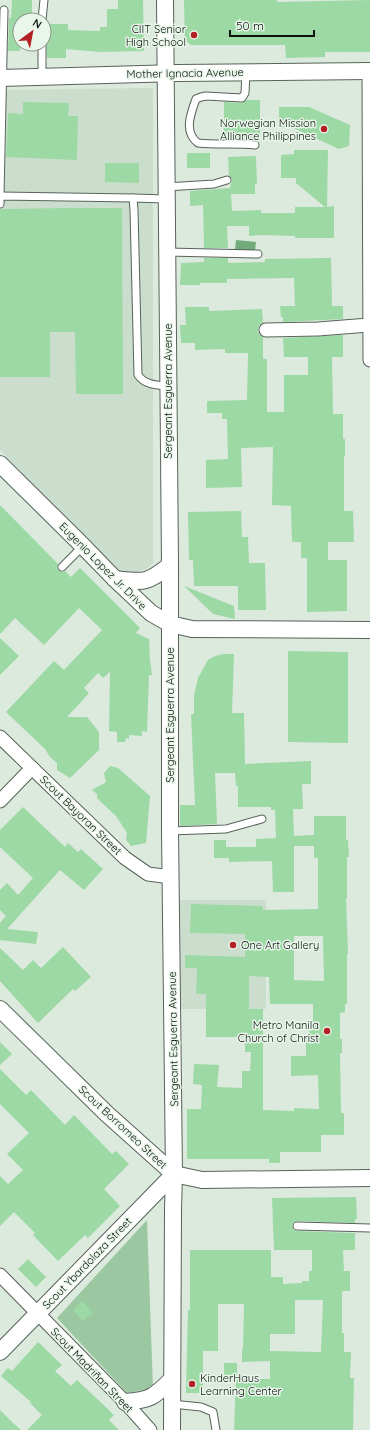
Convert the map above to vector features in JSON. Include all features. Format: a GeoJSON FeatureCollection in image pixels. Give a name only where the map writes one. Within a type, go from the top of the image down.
{"type":"FeatureCollection","features":[{"type":"Feature","properties":{"kind":"street","name":"Sergeant Esguerra Avenue"},"geometry":{"type":"LineString","coordinates":[[165,0],[170,565],[170,831],[172,878],[174,1174],[172,1430]]}},
{"type":"Feature","properties":{"kind":"street","name":"Mother Ignacia Avenue"},"geometry":{"type":"LineString","coordinates":[[1,78],[165,73],[369,70]]}},
{"type":"Feature","properties":{"kind":"street"},"geometry":{"type":"LineString","coordinates":[[369,70],[370,360]]}},
{"type":"Feature","properties":{"kind":"street"},"geometry":{"type":"LineString","coordinates":[[266,330],[318,329],[370,325]]}},
{"type":"Feature","properties":{"kind":"street","name":"Eugenio Lopez Jr. Drive"},"geometry":{"type":"LineString","coordinates":[[0,464],[83,546],[114,579],[151,613],[170,624],[192,630],[370,630]]}},
{"type":"Feature","properties":{"kind":"street"},"geometry":{"type":"LineString","coordinates":[[114,579],[134,581],[148,580],[157,576],[170,565]]}},
{"type":"Feature","properties":{"kind":"street","name":"Scout Bayoran Street"},"geometry":{"type":"LineString","coordinates":[[0,737],[125,858],[148,874],[172,878]]}},
{"type":"Feature","properties":{"kind":"street"},"geometry":{"type":"LineString","coordinates":[[0,801],[32,768]]}},
{"type":"Feature","properties":{"kind":"street","name":"Scout Borromeo Street"},"geometry":{"type":"LineString","coordinates":[[0,1009],[117,1124],[174,1174],[202,1180],[370,1178]]}},
{"type":"Feature","properties":{"kind":"street","name":"Scout Ybardolaza Street"},"geometry":{"type":"LineString","coordinates":[[0,1352],[174,1174]]}},
{"type":"Feature","properties":{"kind":"street","name":"Scout Madriñan Street"},"geometry":{"type":"LineString","coordinates":[[0,1276],[125,1402],[150,1430]]}},
{"type":"Feature","properties":{"kind":"street"},"geometry":{"type":"LineString","coordinates":[[125,1402],[148,1399],[158,1393],[172,1380]]}},
{"type":"Feature","properties":{"kind":"lane"},"geometry":{"type":"LineString","coordinates":[[43,12],[44,0]]}},
{"type":"Feature","properties":{"kind":"lane"},"geometry":{"type":"LineString","coordinates":[[0,204],[1,78],[4,10]]}},
{"type":"Feature","properties":{"kind":"lane"},"geometry":{"type":"LineString","coordinates":[[42,52],[42,77]]}},
{"type":"Feature","properties":{"kind":"lane"},"geometry":{"type":"LineString","coordinates":[[246,72],[245,93],[242,98],[206,96],[196,99],[189,121],[189,130],[192,137],[198,143],[255,145]]}},
{"type":"Feature","properties":{"kind":"lane"},"geometry":{"type":"LineString","coordinates":[[0,196],[133,198],[214,184],[227,180]]}},
{"type":"Feature","properties":{"kind":"lane"},"geometry":{"type":"LineString","coordinates":[[133,198],[138,375],[145,382],[153,385],[168,386]]}},
{"type":"Feature","properties":{"kind":"lane"},"geometry":{"type":"LineString","coordinates":[[167,252],[258,254]]}},
{"type":"Feature","properties":{"kind":"lane"},"geometry":{"type":"LineString","coordinates":[[62,567],[83,546]]}},
{"type":"Feature","properties":{"kind":"lane"},"geometry":{"type":"LineString","coordinates":[[170,831],[226,829],[262,819]]}},
{"type":"Feature","properties":{"kind":"lane"},"geometry":{"type":"LineString","coordinates":[[297,1226],[370,1228]]}},
{"type":"Feature","properties":{"kind":"lane"},"geometry":{"type":"LineString","coordinates":[[172,1404],[201,1407],[213,1412],[216,1430]]}},
{"type":"Feature","properties":{"kind":"shaded area"},"geometry":{"type":"Polygon","coordinates":[[[153,88],[153,563],[146,569],[133,573],[119,571],[0,450],[0,90],[153,88]]]}},
{"type":"Feature","properties":{"kind":"shaded area"},"geometry":{"type":"Polygon","coordinates":[[[236,240],[256,242],[255,251],[235,250],[236,240]]]}},
{"type":"Feature","properties":{"kind":"shaded area"},"geometry":{"type":"Polygon","coordinates":[[[179,900],[266,900],[266,1009],[179,1009],[179,900]]]}},
{"type":"Feature","properties":{"kind":"shaded area"},"geometry":{"type":"Polygon","coordinates":[[[147,1220],[153,1388],[127,1393],[57,1318],[147,1220]]]}},
{"type":"Feature","properties":{"kind":"building"},"geometry":{"type":"Polygon","coordinates":[[[12,0],[32,0],[32,12],[12,12],[12,51],[8,51],[9,18],[11,18],[12,0]]]}},
{"type":"Feature","properties":{"kind":"building"},"geometry":{"type":"Polygon","coordinates":[[[118,0],[143,0],[144,51],[101,52],[66,49],[66,58],[47,58],[47,52],[52,52],[52,24],[68,24],[68,30],[100,31],[100,27],[107,27],[107,9],[118,9],[118,0]]]}},
{"type":"Feature","properties":{"kind":"building"},"geometry":{"type":"Polygon","coordinates":[[[184,0],[277,0],[277,2],[370,0],[370,52],[325,52],[325,57],[286,58],[285,45],[191,45],[185,40],[184,0]]]}},
{"type":"Feature","properties":{"kind":"building"},"geometry":{"type":"Polygon","coordinates":[[[247,100],[260,100],[260,140],[224,139],[224,102],[242,103],[247,100]]]}},
{"type":"Feature","properties":{"kind":"building"},"geometry":{"type":"Polygon","coordinates":[[[23,102],[69,103],[68,116],[78,116],[77,160],[6,157],[8,113],[23,114],[23,102]]]}},
{"type":"Feature","properties":{"kind":"building","name":"Norwegian Mission Alliance Philippines"},"geometry":{"type":"Polygon","coordinates":[[[279,107],[309,107],[350,125],[349,146],[339,149],[291,127],[279,127],[279,107]]]}},
{"type":"Feature","properties":{"kind":"building"},"geometry":{"type":"Polygon","coordinates":[[[294,150],[328,150],[327,207],[334,206],[334,238],[295,238],[295,236],[261,235],[249,236],[249,226],[227,226],[228,248],[204,248],[203,205],[190,206],[190,191],[230,188],[232,179],[229,176],[228,157],[256,156],[257,184],[255,184],[255,194],[231,194],[232,211],[261,210],[261,213],[295,213],[295,207],[325,207],[296,183],[296,178],[281,178],[281,155],[294,154],[294,150]]]}},
{"type":"Feature","properties":{"kind":"building"},"geometry":{"type":"Polygon","coordinates":[[[187,153],[210,153],[210,168],[187,168],[187,153]]]}},
{"type":"Feature","properties":{"kind":"building"},"geometry":{"type":"Polygon","coordinates":[[[105,163],[139,163],[139,183],[105,182],[105,163]]]}},
{"type":"Feature","properties":{"kind":"building"},"geometry":{"type":"Polygon","coordinates":[[[122,208],[123,394],[76,394],[75,332],[50,332],[50,377],[0,377],[0,209],[122,208]]]}},
{"type":"Feature","properties":{"kind":"building"},"geometry":{"type":"Polygon","coordinates":[[[204,258],[228,258],[228,263],[265,262],[265,259],[331,258],[332,306],[343,306],[343,319],[283,322],[280,306],[295,306],[294,278],[227,279],[227,283],[180,285],[181,263],[204,262],[204,258]]]}},
{"type":"Feature","properties":{"kind":"building"},"geometry":{"type":"Polygon","coordinates":[[[185,307],[209,307],[209,311],[262,309],[263,323],[259,326],[258,331],[263,337],[263,359],[267,359],[267,412],[284,412],[284,375],[308,375],[308,357],[284,357],[283,338],[343,335],[343,357],[332,357],[333,414],[343,414],[343,439],[345,439],[344,511],[353,511],[354,542],[328,542],[328,560],[347,560],[347,611],[307,612],[307,558],[301,558],[301,542],[292,542],[291,506],[272,505],[273,447],[241,448],[242,487],[206,488],[206,460],[228,459],[227,419],[222,419],[222,413],[207,413],[207,401],[247,400],[248,353],[225,353],[225,349],[195,350],[195,343],[181,343],[180,325],[186,325],[185,307]]]}},
{"type":"Feature","properties":{"kind":"building"},"geometry":{"type":"Polygon","coordinates":[[[0,505],[58,564],[57,568],[59,571],[65,571],[71,577],[80,568],[140,628],[136,633],[149,639],[152,675],[149,675],[147,732],[142,731],[142,736],[129,735],[129,739],[126,738],[125,742],[117,742],[117,732],[109,731],[110,672],[103,678],[98,673],[84,688],[89,693],[67,717],[87,717],[99,732],[99,750],[70,778],[57,770],[57,763],[50,757],[45,749],[6,712],[54,661],[64,670],[102,630],[79,608],[44,645],[15,618],[0,634],[0,505]]]}},
{"type":"Feature","properties":{"kind":"building"},"geometry":{"type":"Polygon","coordinates":[[[241,511],[242,537],[248,537],[249,563],[265,563],[266,610],[238,610],[238,586],[194,586],[193,560],[189,560],[188,512],[241,511]]]}},
{"type":"Feature","properties":{"kind":"building"},"geometry":{"type":"Polygon","coordinates":[[[184,586],[234,606],[235,619],[213,614],[184,586]]]}},
{"type":"Feature","properties":{"kind":"building"},"geometry":{"type":"Polygon","coordinates":[[[0,638],[19,656],[0,675],[0,638]]]}},
{"type":"Feature","properties":{"kind":"building"},"geometry":{"type":"Polygon","coordinates":[[[288,651],[348,652],[348,743],[288,742],[288,651]]]}},
{"type":"Feature","properties":{"kind":"building"},"geometry":{"type":"Polygon","coordinates":[[[234,654],[232,713],[244,713],[245,764],[311,761],[311,784],[302,784],[303,809],[293,809],[294,836],[314,835],[314,816],[346,816],[346,840],[348,840],[349,857],[347,857],[346,898],[348,954],[347,1004],[345,1004],[345,1012],[340,1013],[340,1039],[342,1039],[342,1053],[340,1053],[341,1113],[344,1113],[344,1135],[321,1135],[321,1152],[280,1152],[280,1163],[269,1163],[269,1159],[187,1159],[187,1109],[201,1109],[202,1085],[193,1084],[194,1064],[219,1065],[217,1087],[242,1088],[242,1071],[250,1071],[251,1052],[245,1052],[245,1037],[206,1037],[206,994],[196,994],[197,968],[185,968],[185,955],[245,957],[245,934],[190,933],[191,904],[263,906],[263,910],[318,909],[318,858],[314,858],[314,846],[294,846],[294,892],[273,892],[272,861],[229,862],[229,858],[214,858],[214,840],[226,840],[226,847],[256,847],[256,839],[276,838],[275,810],[271,810],[271,807],[238,807],[238,786],[236,786],[235,773],[215,773],[217,824],[180,826],[180,805],[195,805],[191,714],[194,714],[194,695],[198,678],[208,660],[215,656],[234,654]],[[294,936],[294,980],[324,981],[323,936],[294,936]],[[249,976],[249,1009],[263,1009],[263,1110],[294,1111],[294,1108],[319,1109],[318,1075],[291,1076],[291,1056],[306,1056],[306,1039],[309,1039],[309,1021],[313,1021],[313,1004],[270,1004],[269,977],[249,976]]]}},
{"type":"Feature","properties":{"kind":"building"},"geometry":{"type":"Polygon","coordinates":[[[110,766],[118,768],[150,796],[146,843],[131,846],[126,840],[127,833],[116,816],[97,798],[97,794],[92,790],[106,782],[104,773],[110,766]]]}},
{"type":"Feature","properties":{"kind":"building"},"geometry":{"type":"Polygon","coordinates":[[[23,807],[65,847],[68,843],[78,852],[81,849],[103,869],[84,890],[60,870],[7,929],[38,932],[36,944],[0,940],[0,923],[6,916],[0,910],[0,890],[7,883],[18,895],[33,878],[0,847],[0,830],[23,807]]]}},
{"type":"Feature","properties":{"kind":"building"},"geometry":{"type":"Polygon","coordinates":[[[63,947],[91,977],[75,991],[73,989],[38,1023],[0,981],[0,948],[23,970],[33,960],[41,968],[63,947]]]}},
{"type":"Feature","properties":{"kind":"building"},"geometry":{"type":"Polygon","coordinates":[[[0,1042],[12,1054],[0,1065],[0,1042]]]}},
{"type":"Feature","properties":{"kind":"building"},"geometry":{"type":"Polygon","coordinates":[[[0,1069],[26,1095],[31,1090],[65,1125],[74,1115],[112,1154],[116,1151],[129,1164],[104,1189],[120,1206],[88,1238],[85,1235],[58,1261],[33,1235],[35,1233],[14,1212],[0,1226],[0,1176],[8,1184],[23,1170],[7,1154],[29,1133],[0,1104],[0,1069]]]}},
{"type":"Feature","properties":{"kind":"building"},"geometry":{"type":"Polygon","coordinates":[[[356,1197],[357,1219],[355,1219],[355,1223],[297,1221],[293,1223],[292,1226],[294,1230],[297,1231],[355,1233],[355,1250],[343,1250],[344,1271],[350,1271],[350,1291],[342,1292],[342,1333],[344,1333],[344,1352],[351,1352],[350,1378],[354,1378],[353,1430],[234,1430],[236,1379],[270,1379],[270,1361],[242,1362],[244,1304],[218,1304],[218,1351],[203,1351],[203,1393],[186,1393],[188,1310],[190,1310],[190,1250],[271,1250],[271,1277],[283,1277],[283,1284],[309,1281],[309,1271],[312,1271],[312,1250],[274,1250],[272,1198],[356,1197]],[[295,1300],[295,1334],[270,1334],[270,1351],[321,1352],[323,1300],[295,1300]]]}},
{"type":"Feature","properties":{"kind":"building"},"geometry":{"type":"Polygon","coordinates":[[[28,1259],[46,1277],[36,1287],[18,1269],[28,1259]]]}},
{"type":"Feature","properties":{"kind":"building"},"geometry":{"type":"Polygon","coordinates":[[[82,1301],[93,1313],[83,1321],[73,1310],[82,1301]]]}},
{"type":"Feature","properties":{"kind":"building"},"geometry":{"type":"Polygon","coordinates":[[[38,1342],[62,1365],[55,1371],[71,1386],[77,1380],[114,1415],[109,1420],[119,1430],[27,1430],[42,1415],[30,1403],[31,1402],[1,1376],[8,1368],[12,1371],[38,1342]]]}},
{"type":"Feature","properties":{"kind":"building"},"geometry":{"type":"Polygon","coordinates":[[[224,1363],[237,1363],[237,1376],[224,1376],[224,1363]]]}},
{"type":"Feature","properties":{"kind":"building"},"geometry":{"type":"Polygon","coordinates":[[[0,1410],[13,1423],[21,1430],[0,1430],[0,1410]]]}},
{"type":"Feature","properties":{"kind":"place","name":"CIIT Senior High School"},"geometry":{"type":"Point","coordinates":[194,35]}},
{"type":"Feature","properties":{"kind":"place","name":"Norwegian Mission Alliance Philippines"},"geometry":{"type":"Point","coordinates":[324,129]}},
{"type":"Feature","properties":{"kind":"place","name":"One Art Gallery"},"geometry":{"type":"Point","coordinates":[233,945]}},
{"type":"Feature","properties":{"kind":"place","name":"Metro Manila Church of Christ"},"geometry":{"type":"Point","coordinates":[327,1031]}},
{"type":"Feature","properties":{"kind":"place","name":"KinderHaus Learning Center"},"geometry":{"type":"Point","coordinates":[192,1384]}}]}
